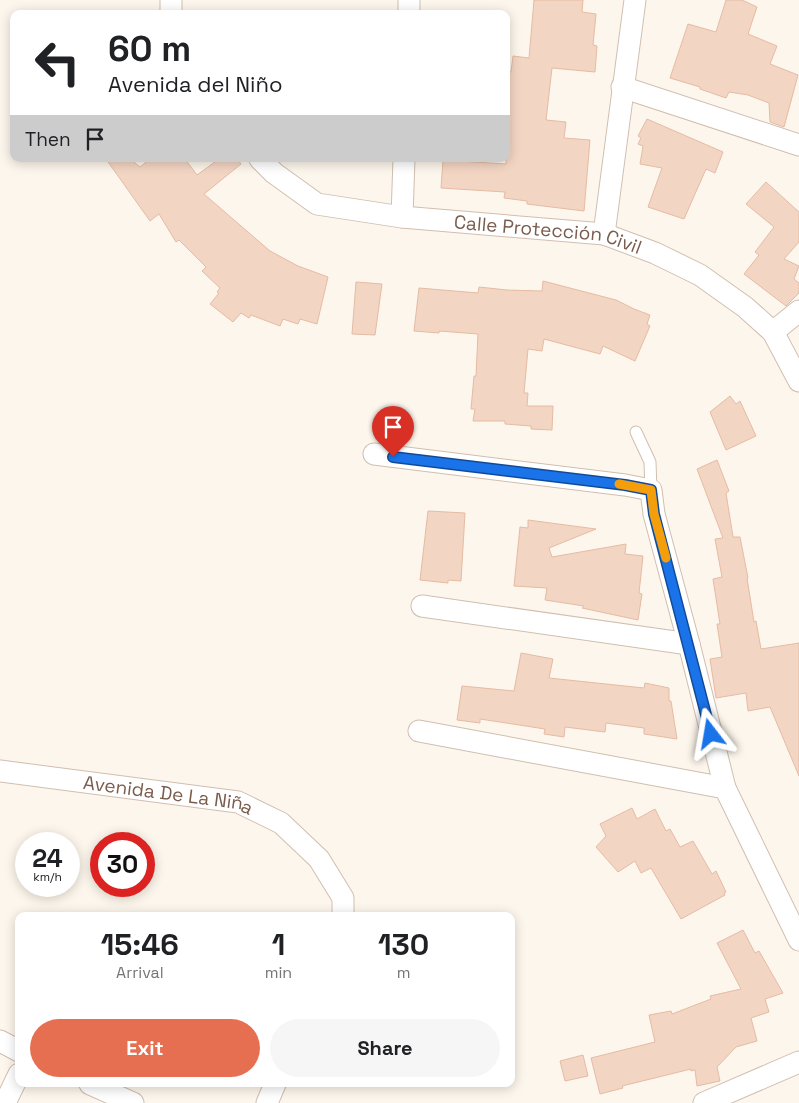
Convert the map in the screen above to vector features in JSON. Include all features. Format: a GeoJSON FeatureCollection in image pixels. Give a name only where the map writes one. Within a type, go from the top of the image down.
{"type":"FeatureCollection","features":[{"type":"Feature","properties":{"kind":"street"},"geometry":{"type":"LineString","coordinates":[[604,234],[635,0]]}},
{"type":"Feature","properties":{"kind":"street"},"geometry":{"type":"LineString","coordinates":[[622,87],[799,145]]}},
{"type":"Feature","properties":{"kind":"street","name":"Calle Protección Civil"},"geometry":{"type":"LineString","coordinates":[[263,162],[274,173],[317,204],[402,217],[604,234],[655,252],[700,275],[745,307],[773,332],[799,381]]}},
{"type":"Feature","properties":{"kind":"street"},"geometry":{"type":"LineString","coordinates":[[402,217],[404,162]]}},
{"type":"Feature","properties":{"kind":"street"},"geometry":{"type":"LineString","coordinates":[[773,332],[799,311]]}},
{"type":"Feature","properties":{"kind":"street"},"geometry":{"type":"LineString","coordinates":[[374,454],[625,485],[651,490],[654,514],[725,788],[799,940]]}},
{"type":"Feature","properties":{"kind":"street"},"geometry":{"type":"LineString","coordinates":[[422,606],[689,644]]}},
{"type":"Feature","properties":{"kind":"street"},"geometry":{"type":"LineString","coordinates":[[419,731],[725,788]]}},
{"type":"Feature","properties":{"kind":"street","name":"Avenida De La Niña"},"geometry":{"type":"LineString","coordinates":[[0,772],[238,802],[281,823],[319,859],[343,898],[343,912]]}},
{"type":"Feature","properties":{"kind":"street"},"geometry":{"type":"LineString","coordinates":[[0,1041],[15,1050]]}},
{"type":"Feature","properties":{"kind":"street"},"geometry":{"type":"LineString","coordinates":[[704,1103],[799,1062]]}},
{"type":"Feature","properties":{"kind":"street"},"geometry":{"type":"LineString","coordinates":[[5,1103],[15,1082]]}},
{"type":"Feature","properties":{"kind":"street"},"geometry":{"type":"LineString","coordinates":[[97,1087],[133,1103]]}},
{"type":"Feature","properties":{"kind":"street"},"geometry":{"type":"LineString","coordinates":[[267,1103],[274,1087]]}},
{"type":"Feature","properties":{"kind":"lane"},"geometry":{"type":"LineString","coordinates":[[636,432],[650,462],[651,490]]}},
{"type":"Feature","properties":{"kind":"building"},"geometry":{"type":"Polygon","coordinates":[[[534,0],[583,0],[582,12],[596,14],[593,45],[597,46],[595,72],[552,68],[546,120],[566,122],[564,138],[590,140],[584,211],[527,204],[527,201],[504,198],[505,192],[441,188],[443,162],[506,164],[506,162],[510,162],[510,72],[513,56],[529,58],[534,0]]]}},
{"type":"Feature","properties":{"kind":"building"},"geometry":{"type":"Polygon","coordinates":[[[726,0],[742,0],[757,7],[748,34],[777,46],[770,64],[798,75],[784,127],[770,122],[769,103],[748,95],[729,92],[726,98],[700,89],[700,87],[670,78],[688,24],[716,32],[726,0]]]}},
{"type":"Feature","properties":{"kind":"building"},"geometry":{"type":"Polygon","coordinates":[[[647,119],[723,152],[715,173],[706,169],[684,219],[648,207],[662,168],[640,164],[643,146],[638,144],[641,138],[638,136],[647,119]]]}},
{"type":"Feature","properties":{"kind":"building"},"geometry":{"type":"Polygon","coordinates":[[[108,162],[134,162],[140,167],[146,162],[187,162],[197,175],[215,162],[239,162],[241,164],[204,194],[270,251],[298,266],[328,277],[317,324],[300,319],[298,324],[283,319],[280,326],[251,315],[249,318],[241,313],[233,322],[210,304],[219,293],[217,292],[220,288],[202,271],[206,267],[179,240],[176,242],[159,214],[150,221],[108,162]]]}},
{"type":"Feature","properties":{"kind":"building"},"geometry":{"type":"Polygon","coordinates":[[[766,182],[799,212],[799,242],[784,259],[799,266],[794,279],[799,283],[799,293],[786,306],[744,274],[759,255],[755,252],[774,227],[746,204],[766,182]]]}},
{"type":"Feature","properties":{"kind":"building"},"geometry":{"type":"Polygon","coordinates":[[[543,281],[616,300],[650,315],[647,324],[650,326],[635,361],[603,346],[600,354],[544,339],[542,351],[528,349],[524,393],[528,393],[527,406],[553,406],[552,430],[531,429],[531,426],[505,424],[505,421],[473,421],[475,409],[471,409],[474,376],[476,376],[478,334],[414,331],[419,288],[478,293],[479,287],[542,291],[543,281]]]}},
{"type":"Feature","properties":{"kind":"building"},"geometry":{"type":"Polygon","coordinates":[[[356,282],[382,284],[375,335],[352,334],[356,282]]]}},
{"type":"Feature","properties":{"kind":"building"},"geometry":{"type":"Polygon","coordinates":[[[730,396],[736,404],[740,401],[756,436],[726,450],[710,412],[730,396]]]}},
{"type":"Feature","properties":{"kind":"building"},"geometry":{"type":"Polygon","coordinates":[[[717,460],[729,491],[726,493],[733,537],[740,537],[754,622],[756,621],[761,649],[799,643],[799,776],[770,707],[748,711],[746,693],[716,698],[710,659],[722,657],[717,624],[720,624],[713,579],[722,577],[715,539],[723,538],[697,469],[717,460]]]}},
{"type":"Feature","properties":{"kind":"building"},"geometry":{"type":"Polygon","coordinates":[[[428,511],[465,513],[461,581],[448,580],[448,583],[420,580],[428,511]]]}},
{"type":"Feature","properties":{"kind":"building"},"geometry":{"type":"Polygon","coordinates":[[[528,520],[596,529],[549,548],[552,557],[626,544],[625,554],[643,556],[639,593],[642,594],[638,620],[582,608],[584,606],[545,600],[547,588],[514,586],[520,527],[528,528],[528,520]]]}},
{"type":"Feature","properties":{"kind":"building"},"geometry":{"type":"Polygon","coordinates":[[[521,653],[553,659],[549,678],[644,688],[645,683],[669,688],[669,701],[671,701],[677,739],[644,734],[644,728],[606,723],[605,732],[565,727],[564,737],[544,734],[545,729],[480,719],[480,723],[457,720],[462,686],[514,691],[521,653]]]}},
{"type":"Feature","properties":{"kind":"building"},"geometry":{"type":"Polygon","coordinates":[[[632,808],[637,819],[655,809],[666,831],[670,829],[680,847],[693,841],[712,874],[716,871],[726,892],[724,893],[725,895],[681,919],[651,868],[641,873],[635,861],[618,872],[596,847],[606,836],[600,824],[632,808]]]}},
{"type":"Feature","properties":{"kind":"building"},"geometry":{"type":"Polygon","coordinates":[[[743,930],[755,953],[759,951],[783,993],[765,999],[769,1012],[751,1018],[757,1041],[736,1047],[717,1067],[720,1081],[697,1086],[695,1070],[691,1071],[691,1069],[622,1086],[623,1088],[600,1094],[591,1058],[655,1042],[649,1015],[671,1011],[672,1014],[711,999],[710,996],[741,989],[717,943],[743,930]]]}},
{"type":"Feature","properties":{"kind":"building"},"geometry":{"type":"Polygon","coordinates":[[[583,1055],[588,1076],[565,1081],[560,1061],[583,1055]]]}},
{"type":"Feature","properties":{"kind":"slow traffic"},"geometry":{"type":"LineString","coordinates":[[619,484],[651,490],[654,514],[666,558]]}},
{"type":"Feature","properties":{"kind":"route"},"geometry":{"type":"LineString","coordinates":[[393,457],[625,485],[651,490],[654,514],[711,734]]}}]}
